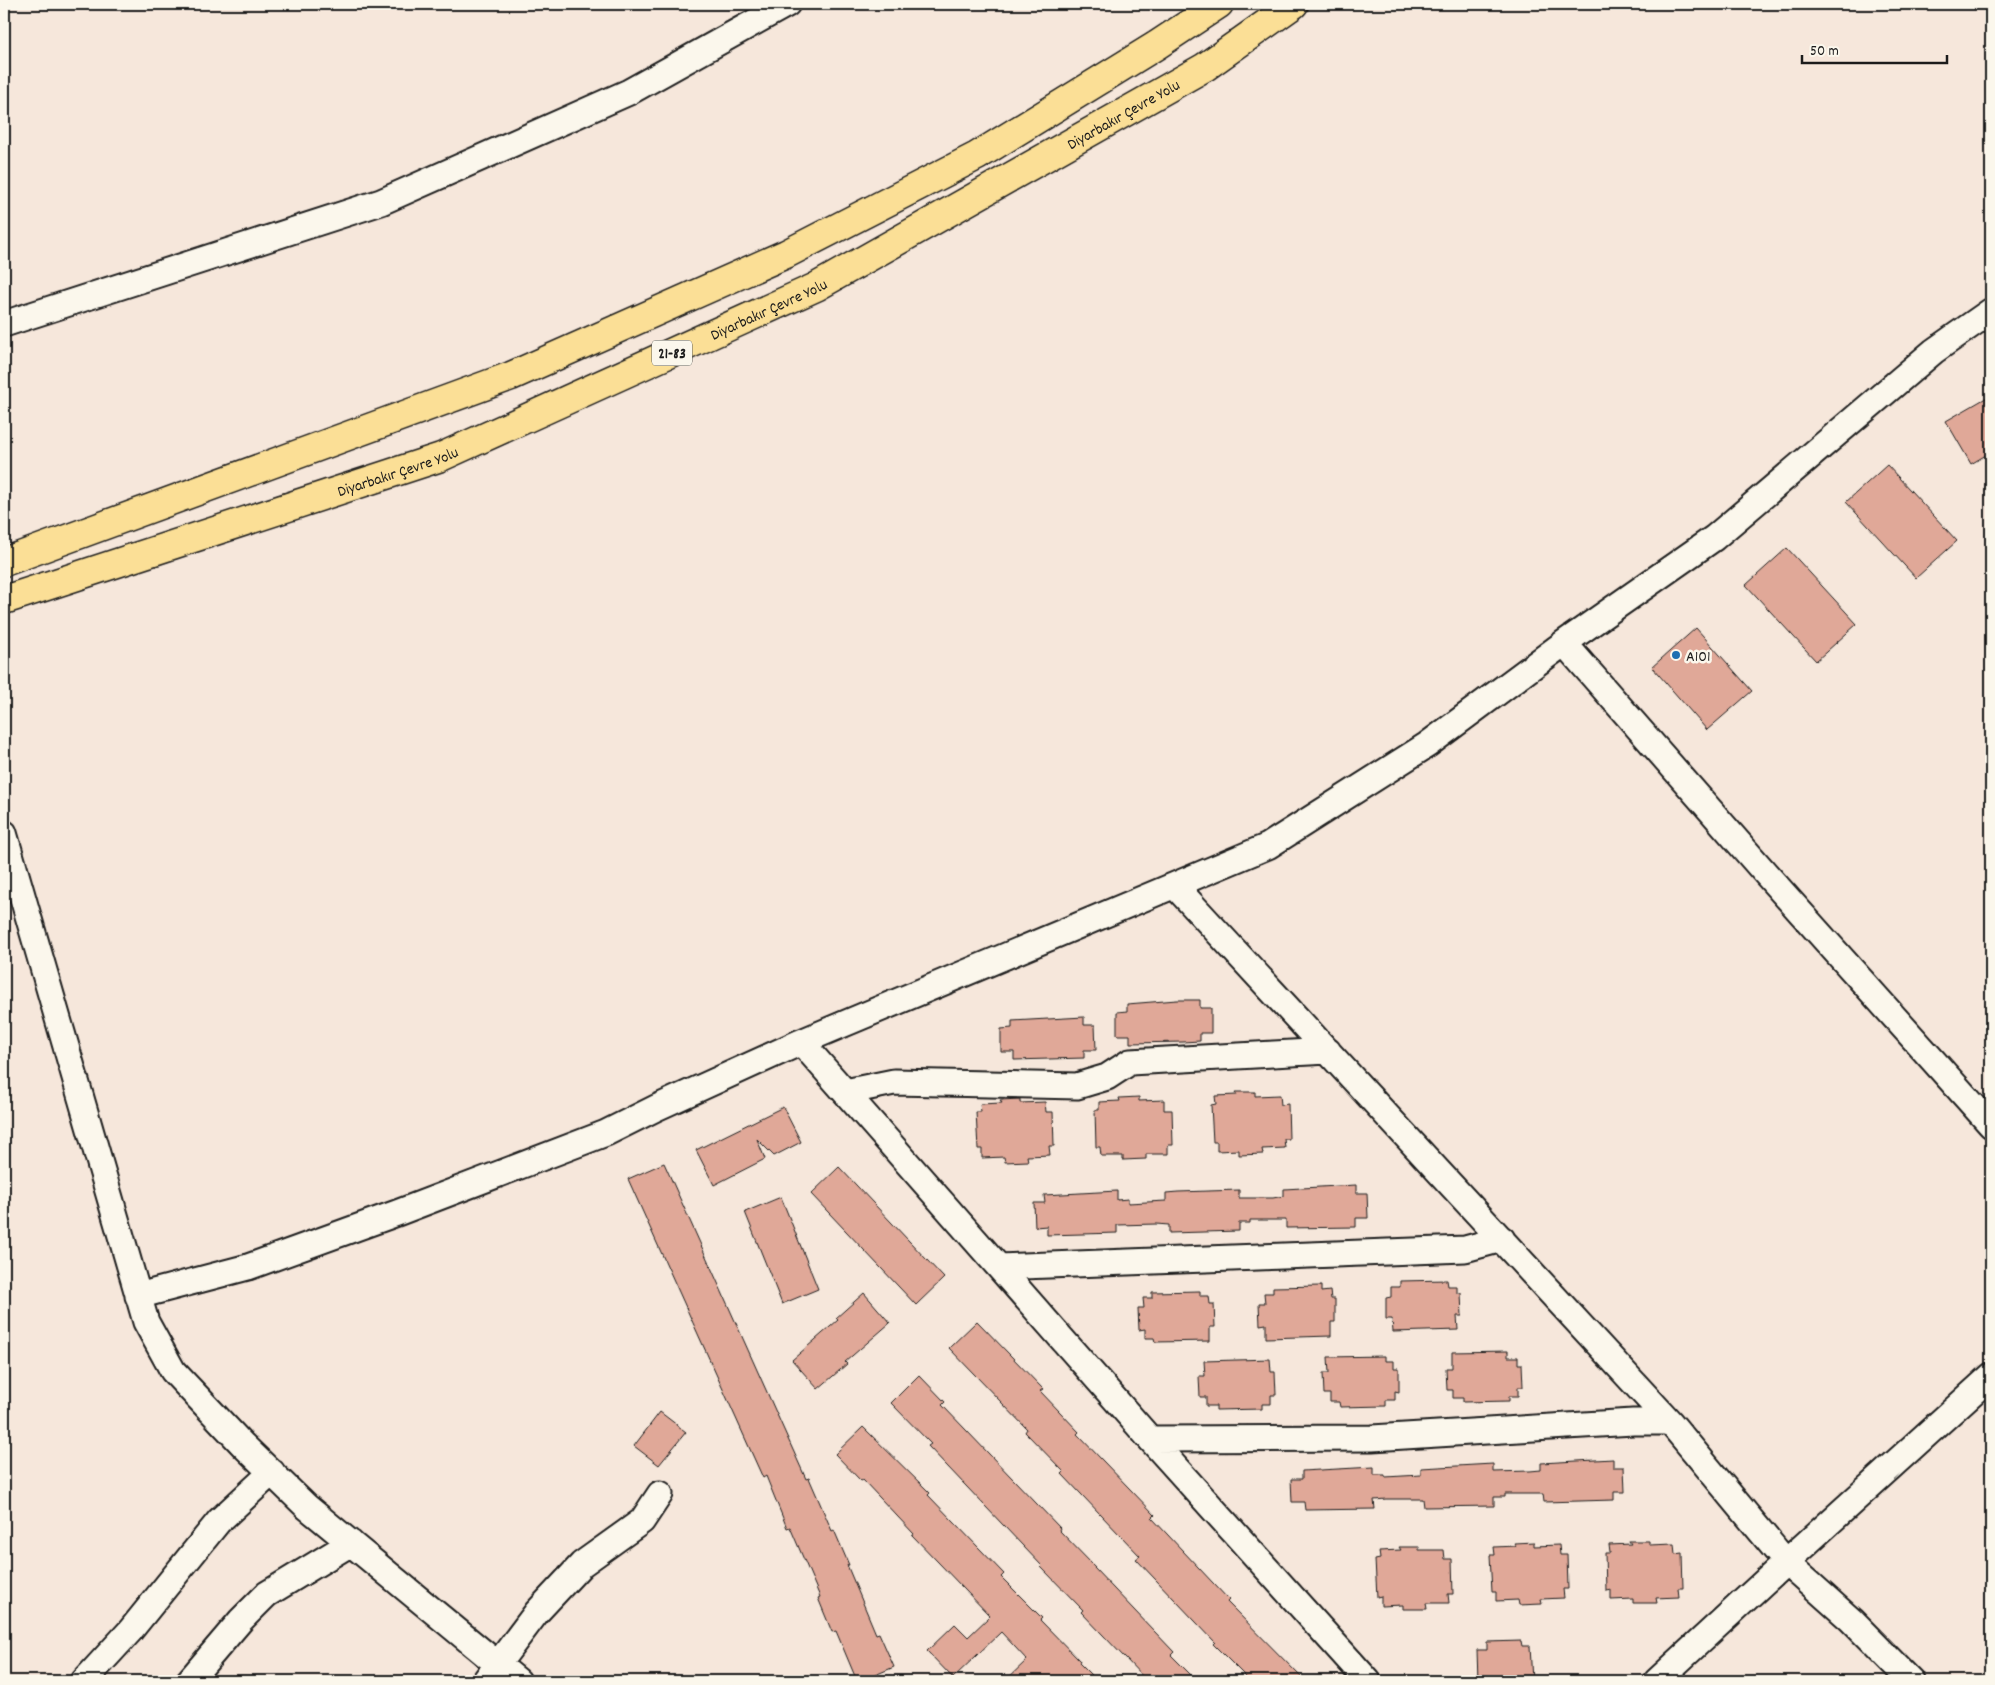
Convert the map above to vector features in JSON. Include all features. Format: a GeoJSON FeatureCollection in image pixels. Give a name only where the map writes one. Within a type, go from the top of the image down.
{"type":"FeatureCollection","features":[{"type":"Feature","properties":{"kind":"highway"},"geometry":{"type":"LineString","coordinates":[[4,562],[511,376],[786,254],[977,156],[1157,45],[1219,4]]}},
{"type":"Feature","properties":{"kind":"highway","name":"Diyarbakır Çevre Yolu"},"geometry":{"type":"LineString","coordinates":[[4,600],[441,458],[816,287],[1204,67],[1294,4]]}},
{"type":"Feature","properties":{"kind":"street"},"geometry":{"type":"LineString","coordinates":[[4,324],[381,202],[629,92],[787,4]]}},
{"type":"Feature","properties":{"kind":"street"},"geometry":{"type":"LineString","coordinates":[[138,1296],[248,1266],[397,1213],[606,1133],[656,1108],[801,1042],[1268,846],[1427,745],[1564,643],[1714,538],[1934,351],[1991,311]]}},
{"type":"Feature","properties":{"kind":"street"},"geometry":{"type":"LineString","coordinates":[[1564,643],[1767,875],[1991,1125]]}},
{"type":"Feature","properties":{"kind":"street"},"geometry":{"type":"LineString","coordinates":[[4,833],[146,1322],[173,1371],[307,1507],[351,1543],[490,1672],[518,1681]]}},
{"type":"Feature","properties":{"kind":"street"},"geometry":{"type":"LineString","coordinates":[[1175,886],[1670,1422],[1786,1562],[1851,1620],[1911,1681]]}},
{"type":"Feature","properties":{"kind":"street"},"geometry":{"type":"LineString","coordinates":[[801,1042],[1150,1439],[1368,1681]]}},
{"type":"Feature","properties":{"kind":"street"},"geometry":{"type":"LineString","coordinates":[[845,1092],[894,1082],[1077,1086],[1107,1077],[1130,1062],[1328,1051]]}},
{"type":"Feature","properties":{"kind":"street"},"geometry":{"type":"LineString","coordinates":[[999,1267],[1465,1248],[1502,1239]]}},
{"type":"Feature","properties":{"kind":"street"},"geometry":{"type":"LineString","coordinates":[[1657,1681],[1991,1376]]}},
{"type":"Feature","properties":{"kind":"street"},"geometry":{"type":"LineString","coordinates":[[1150,1439],[1372,1438],[1632,1422],[1670,1422]]}},
{"type":"Feature","properties":{"kind":"street"},"geometry":{"type":"LineString","coordinates":[[84,1681],[130,1630],[218,1521],[272,1472]]}},
{"type":"Feature","properties":{"kind":"street"},"geometry":{"type":"LineString","coordinates":[[490,1672],[537,1612],[582,1564],[642,1521],[660,1494]]}},
{"type":"Feature","properties":{"kind":"street"},"geometry":{"type":"LineString","coordinates":[[190,1681],[241,1620],[267,1594],[351,1543]]}},
{"type":"Feature","properties":{"kind":"building"},"geometry":{"type":"Polygon","coordinates":[[[1991,395],[1991,452],[1971,464],[1946,421],[1991,395]]]}},
{"type":"Feature","properties":{"kind":"building"},"geometry":{"type":"Polygon","coordinates":[[[1887,465],[1957,541],[1916,578],[1846,502],[1887,465]]]}},
{"type":"Feature","properties":{"kind":"building"},"geometry":{"type":"Polygon","coordinates":[[[1787,548],[1857,624],[1816,661],[1746,585],[1787,548]]]}},
{"type":"Feature","properties":{"kind":"building"},"geometry":{"type":"Polygon","coordinates":[[[1696,628],[1752,691],[1707,730],[1652,667],[1696,628]]]}},
{"type":"Feature","properties":{"kind":"building"},"geometry":{"type":"Polygon","coordinates":[[[1200,1000],[1200,1008],[1211,1008],[1211,1033],[1200,1033],[1200,1041],[1183,1042],[1130,1043],[1130,1035],[1117,1035],[1117,1012],[1127,1011],[1127,1004],[1200,1000]]]}},
{"type":"Feature","properties":{"kind":"building"},"geometry":{"type":"Polygon","coordinates":[[[1084,1017],[1084,1025],[1095,1025],[1096,1050],[1084,1050],[1084,1058],[1014,1060],[1014,1052],[1001,1052],[1001,1029],[1012,1028],[1012,1021],[1084,1017]]]}},
{"type":"Feature","properties":{"kind":"building"},"geometry":{"type":"Polygon","coordinates":[[[1235,1092],[1255,1092],[1255,1096],[1280,1095],[1281,1105],[1288,1104],[1289,1139],[1284,1139],[1285,1148],[1262,1149],[1263,1154],[1239,1155],[1239,1150],[1217,1151],[1217,1142],[1213,1142],[1211,1105],[1216,1104],[1215,1096],[1237,1095],[1235,1092]]]}},
{"type":"Feature","properties":{"kind":"building"},"geometry":{"type":"Polygon","coordinates":[[[1139,1097],[1139,1101],[1164,1100],[1164,1110],[1172,1110],[1173,1145],[1168,1145],[1168,1154],[1146,1154],[1146,1159],[1123,1160],[1123,1156],[1101,1156],[1100,1147],[1096,1147],[1095,1110],[1099,1110],[1099,1102],[1120,1101],[1119,1098],[1139,1097]]]}},
{"type":"Feature","properties":{"kind":"building"},"geometry":{"type":"Polygon","coordinates":[[[1020,1099],[1020,1103],[1045,1102],[1046,1112],[1053,1112],[1054,1146],[1049,1146],[1050,1155],[1027,1156],[1028,1161],[1005,1162],[1004,1157],[982,1158],[982,1149],[978,1149],[976,1112],[981,1112],[980,1104],[1002,1103],[1000,1100],[1020,1099]]]}},
{"type":"Feature","properties":{"kind":"building"},"geometry":{"type":"Polygon","coordinates":[[[783,1107],[801,1142],[774,1156],[757,1139],[765,1159],[714,1185],[696,1150],[783,1107]]]}},
{"type":"Feature","properties":{"kind":"building"},"geometry":{"type":"Polygon","coordinates":[[[664,1163],[806,1479],[809,1478],[832,1531],[834,1530],[876,1634],[879,1633],[894,1667],[861,1681],[857,1681],[836,1631],[832,1632],[818,1598],[820,1597],[790,1527],[787,1528],[766,1476],[763,1478],[628,1179],[664,1163]]]}},
{"type":"Feature","properties":{"kind":"building"},"geometry":{"type":"Polygon","coordinates":[[[839,1167],[944,1278],[916,1305],[811,1194],[839,1167]]]}},
{"type":"Feature","properties":{"kind":"building"},"geometry":{"type":"Polygon","coordinates":[[[1356,1185],[1356,1193],[1367,1193],[1368,1218],[1356,1218],[1356,1227],[1286,1228],[1286,1220],[1250,1220],[1250,1223],[1239,1223],[1239,1231],[1169,1233],[1169,1225],[1156,1224],[1117,1225],[1117,1233],[1047,1235],[1047,1226],[1035,1227],[1034,1203],[1045,1203],[1044,1195],[1117,1191],[1117,1200],[1128,1199],[1128,1203],[1166,1201],[1166,1193],[1178,1192],[1239,1190],[1239,1198],[1273,1198],[1284,1196],[1284,1189],[1356,1185]]]}},
{"type":"Feature","properties":{"kind":"building"},"geometry":{"type":"Polygon","coordinates":[[[781,1197],[818,1289],[782,1304],[745,1212],[781,1197]]]}},
{"type":"Feature","properties":{"kind":"building"},"geometry":{"type":"Polygon","coordinates":[[[1447,1280],[1448,1286],[1457,1286],[1457,1293],[1461,1293],[1462,1316],[1457,1316],[1458,1330],[1393,1332],[1392,1319],[1386,1319],[1386,1298],[1391,1297],[1391,1287],[1400,1287],[1400,1281],[1447,1280]]]}},
{"type":"Feature","properties":{"kind":"building"},"geometry":{"type":"Polygon","coordinates":[[[1321,1286],[1321,1292],[1330,1291],[1331,1299],[1335,1299],[1335,1322],[1331,1322],[1331,1336],[1266,1338],[1266,1324],[1260,1325],[1259,1303],[1265,1303],[1264,1293],[1273,1293],[1273,1287],[1321,1286]]]}},
{"type":"Feature","properties":{"kind":"building"},"geometry":{"type":"Polygon","coordinates":[[[1200,1291],[1200,1296],[1209,1296],[1210,1304],[1214,1304],[1215,1327],[1210,1327],[1210,1341],[1155,1342],[1154,1338],[1145,1338],[1145,1329],[1139,1330],[1138,1308],[1144,1308],[1143,1298],[1152,1298],[1152,1292],[1200,1291]]]}},
{"type":"Feature","properties":{"kind":"building"},"geometry":{"type":"Polygon","coordinates":[[[864,1293],[890,1323],[845,1362],[847,1364],[818,1389],[792,1360],[838,1320],[836,1318],[864,1293]]]}},
{"type":"Feature","properties":{"kind":"building"},"geometry":{"type":"Polygon","coordinates":[[[977,1321],[1043,1389],[1040,1391],[1079,1432],[1077,1434],[1155,1515],[1152,1518],[1229,1600],[1227,1602],[1305,1681],[1250,1681],[1213,1644],[1215,1642],[1136,1559],[1140,1556],[1025,1432],[1027,1429],[949,1348],[977,1321]]]}},
{"type":"Feature","properties":{"kind":"building"},"geometry":{"type":"Polygon","coordinates":[[[1508,1351],[1508,1357],[1518,1357],[1518,1364],[1522,1364],[1523,1387],[1518,1387],[1518,1396],[1509,1396],[1509,1401],[1463,1402],[1463,1398],[1453,1398],[1453,1390],[1447,1390],[1446,1368],[1452,1368],[1452,1352],[1508,1351]]]}},
{"type":"Feature","properties":{"kind":"building"},"geometry":{"type":"Polygon","coordinates":[[[1385,1356],[1385,1361],[1394,1361],[1394,1368],[1399,1368],[1399,1392],[1395,1391],[1395,1400],[1386,1400],[1386,1406],[1340,1407],[1339,1402],[1330,1402],[1330,1394],[1324,1394],[1323,1373],[1329,1373],[1328,1357],[1385,1356]]]}},
{"type":"Feature","properties":{"kind":"building"},"geometry":{"type":"Polygon","coordinates":[[[1270,1359],[1271,1372],[1275,1372],[1276,1395],[1271,1395],[1271,1404],[1262,1404],[1262,1409],[1216,1410],[1216,1406],[1206,1406],[1206,1397],[1200,1397],[1199,1376],[1205,1376],[1204,1361],[1270,1359]]]}},
{"type":"Feature","properties":{"kind":"building"},"geometry":{"type":"Polygon","coordinates":[[[919,1375],[945,1402],[942,1405],[1060,1528],[1059,1530],[1174,1652],[1171,1655],[1197,1681],[1147,1681],[1081,1612],[1083,1610],[1042,1566],[928,1446],[931,1444],[891,1403],[919,1375]]]}},
{"type":"Feature","properties":{"kind":"building"},"geometry":{"type":"Polygon","coordinates":[[[660,1412],[686,1432],[659,1465],[634,1446],[660,1412]]]}},
{"type":"Feature","properties":{"kind":"building"},"geometry":{"type":"Polygon","coordinates":[[[863,1427],[930,1493],[928,1495],[1004,1574],[1001,1577],[1042,1618],[1040,1620],[1097,1681],[1005,1681],[1027,1660],[1001,1632],[953,1678],[927,1651],[955,1624],[968,1637],[990,1616],[912,1535],[914,1534],[863,1480],[861,1481],[835,1454],[863,1427]]]}},
{"type":"Feature","properties":{"kind":"building"},"geometry":{"type":"Polygon","coordinates":[[[1613,1459],[1613,1467],[1624,1467],[1625,1492],[1614,1492],[1614,1500],[1544,1502],[1543,1494],[1505,1494],[1505,1497],[1494,1497],[1494,1506],[1424,1507],[1423,1499],[1386,1499],[1374,1500],[1375,1509],[1305,1510],[1304,1502],[1292,1502],[1291,1479],[1302,1479],[1302,1471],[1374,1467],[1374,1475],[1385,1475],[1385,1477],[1421,1475],[1421,1468],[1493,1464],[1493,1472],[1530,1471],[1541,1470],[1541,1463],[1613,1459]]]}},
{"type":"Feature","properties":{"kind":"building"},"geometry":{"type":"Polygon","coordinates":[[[1629,1541],[1649,1541],[1649,1545],[1674,1544],[1675,1554],[1682,1553],[1683,1588],[1678,1588],[1679,1597],[1656,1598],[1657,1603],[1633,1603],[1633,1599],[1611,1600],[1611,1590],[1606,1591],[1605,1553],[1610,1553],[1609,1545],[1631,1544],[1629,1541]]]}},
{"type":"Feature","properties":{"kind":"building"},"geometry":{"type":"Polygon","coordinates":[[[1534,1542],[1534,1546],[1559,1545],[1560,1555],[1567,1555],[1568,1589],[1563,1589],[1564,1598],[1541,1599],[1542,1604],[1519,1605],[1518,1600],[1496,1601],[1496,1592],[1492,1592],[1490,1555],[1495,1555],[1494,1547],[1516,1546],[1514,1543],[1534,1542]]]}},
{"type":"Feature","properties":{"kind":"building"},"geometry":{"type":"Polygon","coordinates":[[[1399,1547],[1419,1547],[1419,1550],[1444,1550],[1445,1559],[1452,1559],[1453,1594],[1448,1594],[1449,1603],[1426,1603],[1427,1609],[1403,1609],[1403,1605],[1381,1606],[1381,1596],[1377,1597],[1375,1560],[1380,1559],[1379,1551],[1401,1550],[1399,1547]]]}},
{"type":"Feature","properties":{"kind":"building"},"geometry":{"type":"Polygon","coordinates":[[[1521,1641],[1522,1646],[1530,1646],[1532,1681],[1478,1681],[1477,1650],[1487,1650],[1487,1642],[1521,1641]]]}},
{"type":"Feature","properties":{"kind":"place","name":"A101"},"geometry":{"type":"Point","coordinates":[1676,655]}}]}
